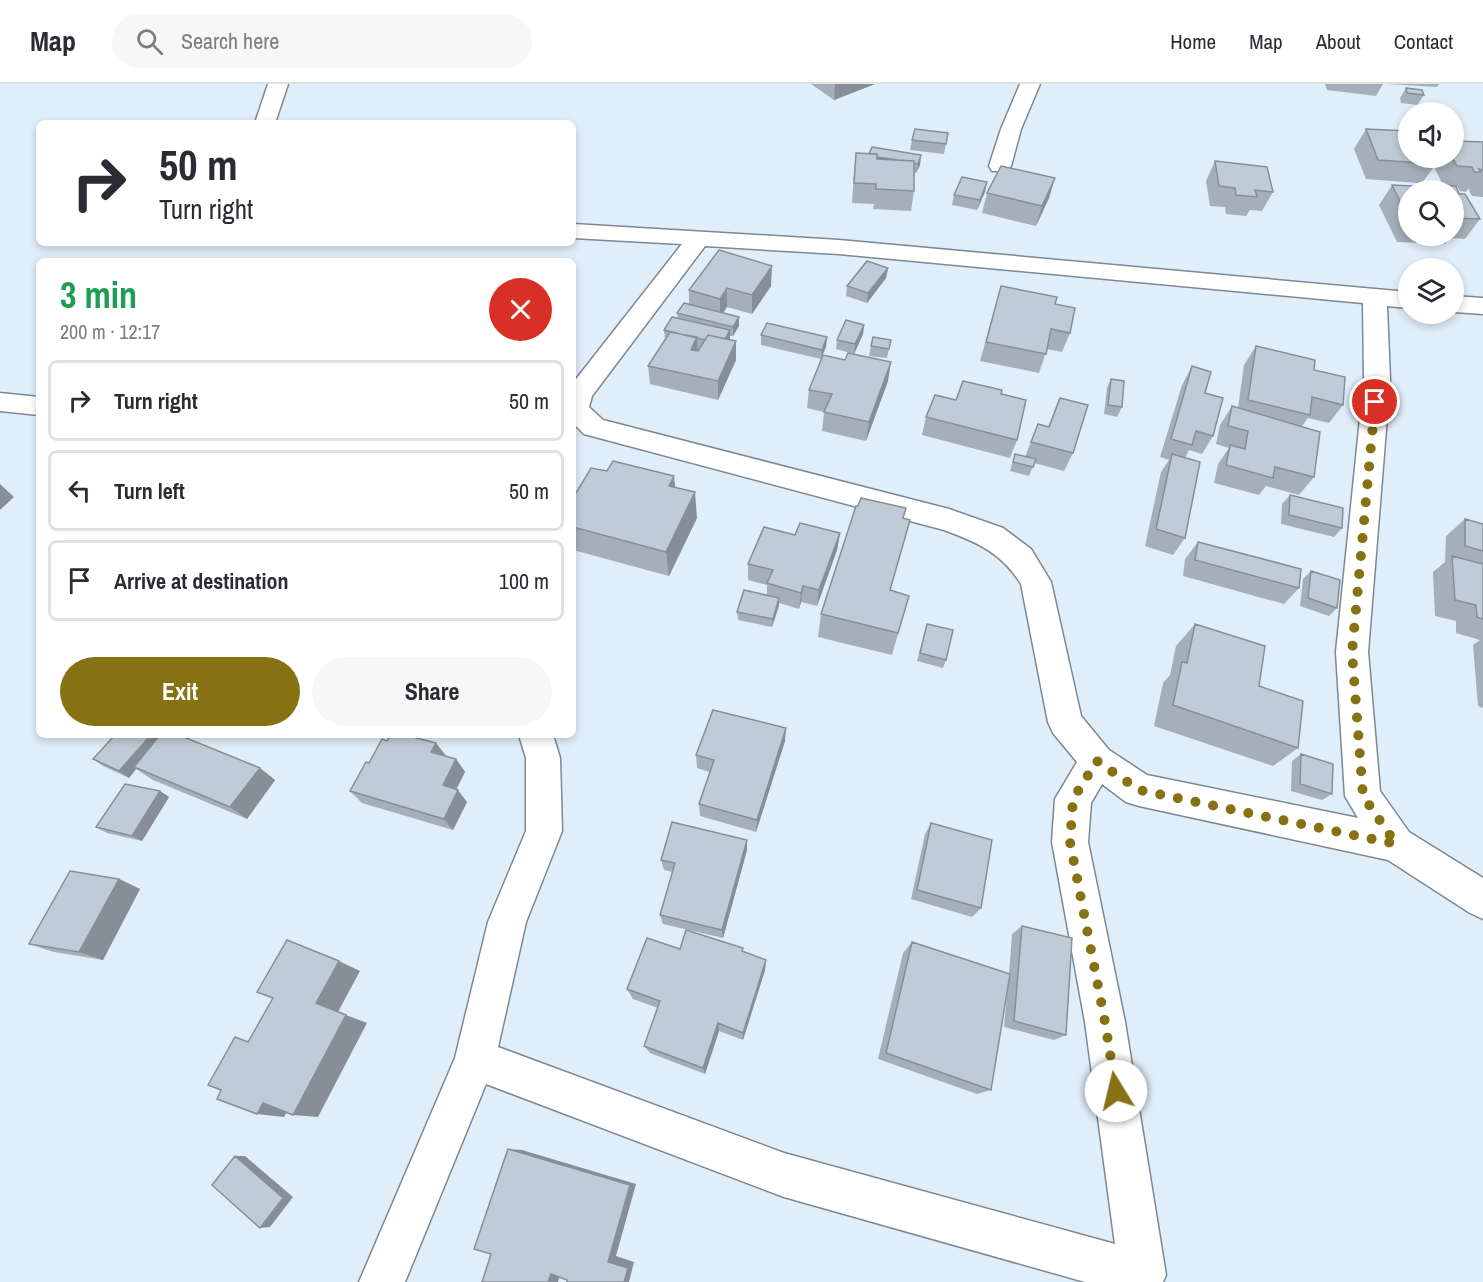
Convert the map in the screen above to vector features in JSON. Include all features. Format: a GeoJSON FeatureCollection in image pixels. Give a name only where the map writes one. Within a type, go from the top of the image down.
{"type":"FeatureCollection","features":[{"type":"Feature","properties":{"kind":"street"},"geometry":{"type":"LineString","coordinates":[[266,120],[278,84]]}},
{"type":"Feature","properties":{"kind":"street"},"geometry":{"type":"LineString","coordinates":[[1000,166],[1011,129],[1030,84]]}},
{"type":"Feature","properties":{"kind":"street"},"geometry":{"type":"LineString","coordinates":[[576,231],[839,247],[1398,299]]}},
{"type":"Feature","properties":{"kind":"street"},"geometry":{"type":"LineString","coordinates":[[576,406],[579,394],[699,238]]}},
{"type":"Feature","properties":{"kind":"street"},"geometry":{"type":"LineString","coordinates":[[1375,297],[1377,380],[1352,652],[1363,796],[1396,844]]}},
{"type":"Feature","properties":{"kind":"street"},"geometry":{"type":"LineString","coordinates":[[1464,305],[1483,306]]}},
{"type":"Feature","properties":{"kind":"street"},"geometry":{"type":"LineString","coordinates":[[0,402],[36,406]]}},
{"type":"Feature","properties":{"kind":"street"},"geometry":{"type":"LineString","coordinates":[[576,411],[594,427],[949,520],[993,536],[1020,557],[1036,582],[1065,722],[1097,761],[1139,790],[1396,844],[1483,900]]}},
{"type":"Feature","properties":{"kind":"street"},"geometry":{"type":"LineString","coordinates":[[382,1282],[475,1059],[507,922],[544,831],[543,758],[537,738]]}},
{"type":"Feature","properties":{"kind":"street"},"geometry":{"type":"LineString","coordinates":[[475,1059],[784,1175],[1143,1275],[1105,1022],[1070,842],[1073,799],[1097,761]]}},
{"type":"Feature","properties":{"kind":"building"},"geometry":{"type":"Polygon","coordinates":[[[1406,88],[1422,90],[1424,95],[1407,93],[1406,88]]]}},
{"type":"Feature","properties":{"kind":"building"},"geometry":{"type":"Polygon","coordinates":[[[915,129],[948,133],[946,144],[912,140],[915,129]]]}},
{"type":"Feature","properties":{"kind":"building"},"geometry":{"type":"Polygon","coordinates":[[[1366,129],[1398,131],[1398,161],[1378,160],[1366,129]]]}},
{"type":"Feature","properties":{"kind":"building"},"geometry":{"type":"Polygon","coordinates":[[[1464,141],[1483,142],[1483,170],[1479,169],[1481,172],[1474,172],[1472,167],[1464,166],[1464,141]]]}},
{"type":"Feature","properties":{"kind":"building"},"geometry":{"type":"Polygon","coordinates":[[[872,147],[921,155],[918,164],[914,161],[877,157],[877,154],[869,154],[872,147]]]}},
{"type":"Feature","properties":{"kind":"building"},"geometry":{"type":"Polygon","coordinates":[[[856,153],[877,154],[877,159],[914,161],[914,191],[876,189],[876,184],[854,183],[856,153]]]}},
{"type":"Feature","properties":{"kind":"building"},"geometry":{"type":"Polygon","coordinates":[[[1215,161],[1267,167],[1273,192],[1255,190],[1257,197],[1236,195],[1235,188],[1219,186],[1215,161]]]}},
{"type":"Feature","properties":{"kind":"building"},"geometry":{"type":"Polygon","coordinates":[[[1001,166],[1055,178],[1042,206],[987,193],[1001,166]]]}},
{"type":"Feature","properties":{"kind":"building"},"geometry":{"type":"Polygon","coordinates":[[[962,177],[987,182],[980,200],[954,195],[962,177]]]}},
{"type":"Feature","properties":{"kind":"building"},"geometry":{"type":"Polygon","coordinates":[[[1392,185],[1398,185],[1398,197],[1392,185]]]}},
{"type":"Feature","properties":{"kind":"building"},"geometry":{"type":"Polygon","coordinates":[[[1464,194],[1465,194],[1480,219],[1464,218],[1464,194]]]}},
{"type":"Feature","properties":{"kind":"building"},"geometry":{"type":"Polygon","coordinates":[[[719,250],[772,266],[752,295],[727,288],[720,299],[689,290],[719,250]]]}},
{"type":"Feature","properties":{"kind":"building"},"geometry":{"type":"Polygon","coordinates":[[[867,261],[888,268],[868,293],[847,286],[867,261]]]}},
{"type":"Feature","properties":{"kind":"building"},"geometry":{"type":"Polygon","coordinates":[[[1001,286],[1057,297],[1055,304],[1075,308],[1070,333],[1051,329],[1046,354],[986,342],[1001,286]]]}},
{"type":"Feature","properties":{"kind":"building"},"geometry":{"type":"Polygon","coordinates":[[[684,303],[739,317],[733,327],[677,313],[684,303]]]}},
{"type":"Feature","properties":{"kind":"building"},"geometry":{"type":"Polygon","coordinates":[[[672,317],[730,330],[725,339],[708,335],[705,340],[664,330],[672,317]]]}},
{"type":"Feature","properties":{"kind":"building"},"geometry":{"type":"Polygon","coordinates":[[[846,320],[864,325],[855,344],[837,340],[846,320]]]}},
{"type":"Feature","properties":{"kind":"building"},"geometry":{"type":"Polygon","coordinates":[[[767,323],[827,337],[822,350],[761,335],[767,323]]]}},
{"type":"Feature","properties":{"kind":"building"},"geometry":{"type":"Polygon","coordinates":[[[670,332],[697,337],[691,350],[698,351],[708,335],[736,341],[718,381],[648,366],[670,332]]]}},
{"type":"Feature","properties":{"kind":"building"},"geometry":{"type":"Polygon","coordinates":[[[873,337],[891,340],[889,349],[871,346],[873,337]]]}},
{"type":"Feature","properties":{"kind":"building"},"geometry":{"type":"Polygon","coordinates":[[[1256,346],[1315,360],[1314,370],[1345,377],[1343,405],[1312,397],[1310,415],[1248,400],[1256,346]]]}},
{"type":"Feature","properties":{"kind":"building"},"geometry":{"type":"Polygon","coordinates":[[[848,353],[891,362],[869,422],[824,412],[832,394],[809,390],[823,355],[845,360],[848,353]]]}},
{"type":"Feature","properties":{"kind":"building"},"geometry":{"type":"Polygon","coordinates":[[[1192,366],[1211,372],[1205,393],[1223,398],[1213,436],[1196,431],[1192,445],[1171,439],[1192,366]]]}},
{"type":"Feature","properties":{"kind":"building"},"geometry":{"type":"Polygon","coordinates":[[[1111,379],[1124,381],[1122,407],[1108,405],[1111,379]]]}},
{"type":"Feature","properties":{"kind":"building"},"geometry":{"type":"Polygon","coordinates":[[[963,381],[1002,390],[1001,394],[1026,400],[1017,440],[926,417],[935,395],[956,400],[963,381]]]}},
{"type":"Feature","properties":{"kind":"building"},"geometry":{"type":"Polygon","coordinates":[[[1060,398],[1088,405],[1073,453],[1031,442],[1038,424],[1049,427],[1060,398]]]}},
{"type":"Feature","properties":{"kind":"building"},"geometry":{"type":"Polygon","coordinates":[[[1232,406],[1320,432],[1314,477],[1275,467],[1273,478],[1226,465],[1230,445],[1245,449],[1248,431],[1228,426],[1232,406]]]}},
{"type":"Feature","properties":{"kind":"building"},"geometry":{"type":"Polygon","coordinates":[[[1015,454],[1036,459],[1033,467],[1013,462],[1015,454]]]}},
{"type":"Feature","properties":{"kind":"building"},"geometry":{"type":"Polygon","coordinates":[[[1172,454],[1200,462],[1185,538],[1156,529],[1172,454]]]}},
{"type":"Feature","properties":{"kind":"building"},"geometry":{"type":"Polygon","coordinates":[[[613,461],[674,476],[669,486],[695,492],[666,552],[576,528],[576,493],[591,468],[607,471],[613,461]]]}},
{"type":"Feature","properties":{"kind":"building"},"geometry":{"type":"Polygon","coordinates":[[[1290,495],[1343,508],[1342,528],[1289,515],[1290,495]]]}},
{"type":"Feature","properties":{"kind":"building"},"geometry":{"type":"Polygon","coordinates":[[[861,498],[906,508],[903,518],[910,520],[890,590],[909,596],[898,633],[821,614],[856,506],[861,498]]]}},
{"type":"Feature","properties":{"kind":"building"},"geometry":{"type":"Polygon","coordinates":[[[1465,519],[1483,524],[1483,551],[1465,546],[1465,519]]]}},
{"type":"Feature","properties":{"kind":"building"},"geometry":{"type":"Polygon","coordinates":[[[800,523],[840,533],[819,590],[803,586],[801,593],[767,583],[773,570],[748,564],[764,527],[795,535],[800,523]]]}},
{"type":"Feature","properties":{"kind":"building"},"geometry":{"type":"Polygon","coordinates":[[[1198,542],[1301,569],[1299,588],[1195,560],[1198,542]]]}},
{"type":"Feature","properties":{"kind":"building"},"geometry":{"type":"Polygon","coordinates":[[[1452,556],[1483,564],[1483,619],[1477,617],[1476,605],[1455,600],[1452,556]]]}},
{"type":"Feature","properties":{"kind":"building"},"geometry":{"type":"Polygon","coordinates":[[[1311,571],[1340,580],[1337,608],[1308,598],[1311,571]]]}},
{"type":"Feature","properties":{"kind":"building"},"geometry":{"type":"Polygon","coordinates":[[[744,590],[779,598],[773,619],[737,612],[744,590]]]}},
{"type":"Feature","properties":{"kind":"building"},"geometry":{"type":"Polygon","coordinates":[[[927,624],[953,630],[946,660],[920,653],[927,624]]]}},
{"type":"Feature","properties":{"kind":"building"},"geometry":{"type":"Polygon","coordinates":[[[1195,624],[1265,646],[1259,686],[1303,701],[1298,748],[1173,705],[1182,662],[1187,663],[1195,624]]]}},
{"type":"Feature","properties":{"kind":"building"},"geometry":{"type":"Polygon","coordinates":[[[713,710],[786,728],[757,820],[699,804],[714,760],[696,755],[713,710]]]}},
{"type":"Feature","properties":{"kind":"building"},"geometry":{"type":"Polygon","coordinates":[[[112,738],[148,738],[119,771],[93,759],[112,738]]]}},
{"type":"Feature","properties":{"kind":"building"},"geometry":{"type":"Polygon","coordinates":[[[158,738],[186,738],[260,768],[230,807],[134,767],[158,738]]]}},
{"type":"Feature","properties":{"kind":"building"},"geometry":{"type":"Polygon","coordinates":[[[389,738],[417,738],[436,743],[431,752],[456,759],[443,785],[458,790],[444,819],[350,791],[382,739],[387,741],[389,738]]]}},
{"type":"Feature","properties":{"kind":"building"},"geometry":{"type":"Polygon","coordinates":[[[1301,754],[1333,764],[1332,794],[1300,784],[1301,754]]]}},
{"type":"Feature","properties":{"kind":"building"},"geometry":{"type":"Polygon","coordinates":[[[125,784],[160,791],[132,836],[96,827],[125,784]]]}},
{"type":"Feature","properties":{"kind":"building"},"geometry":{"type":"Polygon","coordinates":[[[672,822],[747,840],[722,930],[660,915],[675,863],[661,860],[672,822]]]}},
{"type":"Feature","properties":{"kind":"building"},"geometry":{"type":"Polygon","coordinates":[[[931,823],[992,840],[981,908],[917,890],[931,823]]]}},
{"type":"Feature","properties":{"kind":"building"},"geometry":{"type":"Polygon","coordinates":[[[70,871],[119,879],[79,952],[29,944],[70,871]]]}},
{"type":"Feature","properties":{"kind":"building"},"geometry":{"type":"Polygon","coordinates":[[[1022,926],[1072,938],[1066,1035],[1014,1021],[1022,926]]]}},
{"type":"Feature","properties":{"kind":"building"},"geometry":{"type":"Polygon","coordinates":[[[686,930],[743,948],[742,951],[766,960],[743,1033],[718,1023],[703,1068],[644,1046],[660,1001],[627,989],[647,938],[680,949],[686,930]]]}},
{"type":"Feature","properties":{"kind":"building"},"geometry":{"type":"Polygon","coordinates":[[[287,940],[339,961],[316,1003],[346,1015],[293,1115],[263,1103],[257,1114],[217,1099],[221,1090],[208,1085],[235,1037],[248,1042],[273,998],[257,992],[287,940]]]}},
{"type":"Feature","properties":{"kind":"building"},"geometry":{"type":"Polygon","coordinates":[[[912,942],[1010,974],[991,1090],[886,1053],[912,942]]]}},
{"type":"Feature","properties":{"kind":"building"},"geometry":{"type":"Polygon","coordinates":[[[508,1149],[630,1185],[608,1262],[628,1268],[624,1282],[567,1282],[551,1274],[548,1282],[482,1282],[491,1254],[474,1249],[508,1149]]]}},
{"type":"Feature","properties":{"kind":"building"},"geometry":{"type":"Polygon","coordinates":[[[235,1156],[283,1198],[260,1228],[212,1185],[235,1156]]]}},
{"type":"Feature","properties":{"kind":"route"},"geometry":{"type":"LineString","coordinates":[[1116,1091],[1070,842],[1073,799],[1097,761],[1139,790],[1396,844],[1363,796],[1352,652],[1375,402]]}}]}
